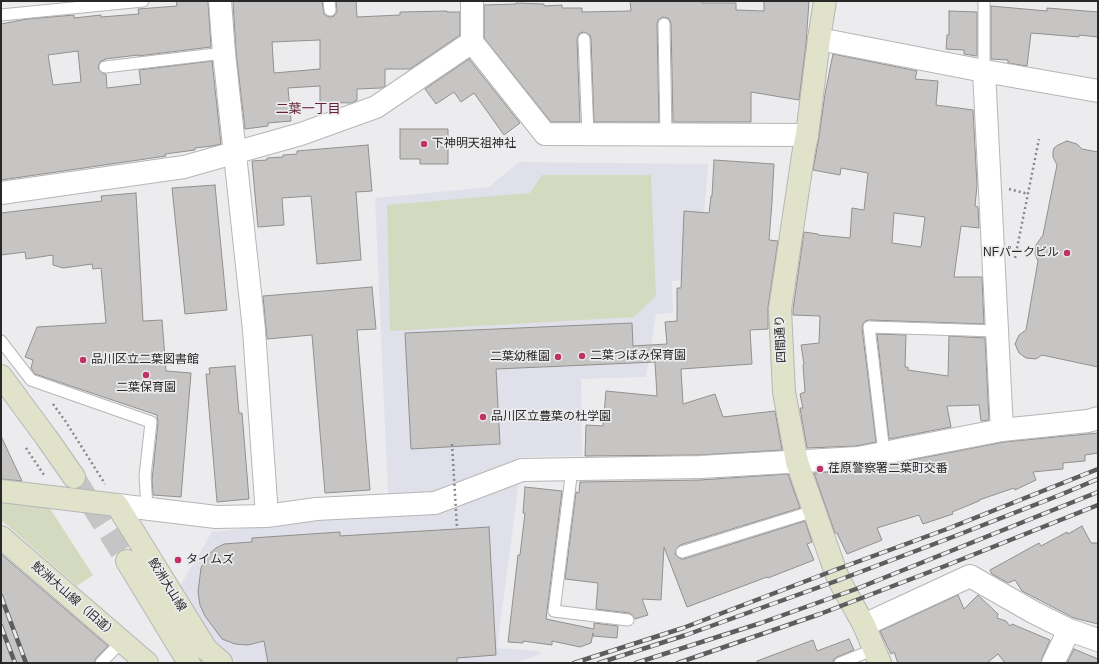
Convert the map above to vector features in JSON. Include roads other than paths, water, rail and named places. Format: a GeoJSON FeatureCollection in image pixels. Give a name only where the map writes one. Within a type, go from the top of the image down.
{"type":"FeatureCollection","features":[{"type":"Feature","properties":{"kind":"main road","name":"四間通り"},"geometry":{"type":"LineString","coordinates":[[825,1],[807,135],[780,309],[784,392],[797,462],[814,511],[839,580],[864,625],[877,656]]}},
{"type":"Feature","properties":{"kind":"main road"},"geometry":{"type":"LineString","coordinates":[[1,376],[74,477]]}},
{"type":"Feature","properties":{"kind":"main road"},"geometry":{"type":"LineString","coordinates":[[1,491],[117,505]]}},
{"type":"Feature","properties":{"kind":"main road","name":"鮫洲大山線"},"geometry":{"type":"LineString","coordinates":[[117,505],[206,648],[221,662]]}},
{"type":"Feature","properties":{"kind":"main road","name":"鮫洲大山線（旧道）"},"geometry":{"type":"LineString","coordinates":[[1,538],[146,663]]}},
{"type":"Feature","properties":{"kind":"main road","name":"鮫洲大山線"},"geometry":{"type":"LineString","coordinates":[[128,561],[189,663]]}},
{"type":"Feature","properties":{"kind":"street"},"geometry":{"type":"LineString","coordinates":[[220,1],[224,53],[254,330],[267,516]]}},
{"type":"Feature","properties":{"kind":"street"},"geometry":{"type":"LineString","coordinates":[[472,1],[472,42],[545,134],[807,135]]}},
{"type":"Feature","properties":{"kind":"street"},"geometry":{"type":"LineString","coordinates":[[819,39],[984,71],[1098,91]]}},
{"type":"Feature","properties":{"kind":"street"},"geometry":{"type":"LineString","coordinates":[[1,193],[184,167],[301,134],[376,108],[472,42]]}},
{"type":"Feature","properties":{"kind":"street"},"geometry":{"type":"LineString","coordinates":[[984,71],[1002,430]]}},
{"type":"Feature","properties":{"kind":"street"},"geometry":{"type":"LineString","coordinates":[[117,505],[216,517],[267,516],[316,509],[435,503],[522,470],[700,467],[858,458],[1002,430],[1088,421],[1098,418]]}},
{"type":"Feature","properties":{"kind":"street"},"geometry":{"type":"LineString","coordinates":[[864,625],[970,576],[1033,612],[1069,630],[1098,640]]}},
{"type":"Feature","properties":{"kind":"street"},"geometry":{"type":"LineString","coordinates":[[1053,663],[1069,630]]}},
{"type":"Feature","properties":{"kind":"lane"},"geometry":{"type":"LineString","coordinates":[[1,15],[143,1]]}},
{"type":"Feature","properties":{"kind":"lane"},"geometry":{"type":"LineString","coordinates":[[984,1],[984,71]]}},
{"type":"Feature","properties":{"kind":"lane"},"geometry":{"type":"LineString","coordinates":[[664,24],[666,134]]}},
{"type":"Feature","properties":{"kind":"lane"},"geometry":{"type":"LineString","coordinates":[[584,39],[588,134]]}},
{"type":"Feature","properties":{"kind":"lane"},"geometry":{"type":"LineString","coordinates":[[105,67],[224,53]]}},
{"type":"Feature","properties":{"kind":"lane"},"geometry":{"type":"LineString","coordinates":[[884,452],[869,327],[996,331]]}},
{"type":"Feature","properties":{"kind":"lane"},"geometry":{"type":"LineString","coordinates":[[1,341],[31,380],[151,422],[144,476],[147,508]]}},
{"type":"Feature","properties":{"kind":"lane"},"geometry":{"type":"LineString","coordinates":[[572,469],[554,611],[628,620]]}},
{"type":"Feature","properties":{"kind":"lane"},"geometry":{"type":"LineString","coordinates":[[682,552],[814,511]]}},
{"type":"Feature","properties":{"kind":"lane"},"geometry":{"type":"LineString","coordinates":[[101,663],[122,642]]}},
{"type":"Feature","properties":{"kind":"lane"},"geometry":{"type":"LineString","coordinates":[[840,663],[877,656]]}},
{"type":"Feature","properties":{"kind":"tunnel"},"geometry":{"type":"LineString","coordinates":[[74,477],[127,561]]}},
{"type":"Feature","properties":{"kind":"railway"},"geometry":{"type":"LineString","coordinates":[[574,663],[683,628],[947,529],[1098,469]]}},
{"type":"Feature","properties":{"kind":"railway"},"geometry":{"type":"LineString","coordinates":[[599,663],[686,635],[839,580],[1098,479]]}},
{"type":"Feature","properties":{"kind":"railway"},"geometry":{"type":"LineString","coordinates":[[636,663],[761,623],[856,589],[1098,492]]}},
{"type":"Feature","properties":{"kind":"railway"},"geometry":{"type":"LineString","coordinates":[[678,663],[820,614],[1098,505]]}},
{"type":"Feature","properties":{"kind":"railway"},"geometry":{"type":"LineString","coordinates":[[1,596],[26,663]]}},
{"type":"Feature","properties":{"kind":"railway"},"geometry":{"type":"LineString","coordinates":[[1,626],[15,663]]}},
{"type":"Feature","properties":{"kind":"place","name":"下神明天祖神社"},"geometry":{"type":"Point","coordinates":[424,144]}},
{"type":"Feature","properties":{"kind":"place","name":"NFパークビル"},"geometry":{"type":"Point","coordinates":[1067,253]}},
{"type":"Feature","properties":{"kind":"place","name":"二葉つぼみ保育園"},"geometry":{"type":"Point","coordinates":[582,356]}},
{"type":"Feature","properties":{"kind":"place","name":"二葉幼稚園"},"geometry":{"type":"Point","coordinates":[558,357]}},
{"type":"Feature","properties":{"kind":"place","name":"品川区立二葉図書館"},"geometry":{"type":"Point","coordinates":[83,360]}},
{"type":"Feature","properties":{"kind":"place","name":"二葉保育園"},"geometry":{"type":"Point","coordinates":[146,375]}},
{"type":"Feature","properties":{"kind":"place","name":"品川区立豊葉の杜学園"},"geometry":{"type":"Point","coordinates":[483,417]}},
{"type":"Feature","properties":{"kind":"place","name":"荏原警察署二葉町交番"},"geometry":{"type":"Point","coordinates":[820,469]}},
{"type":"Feature","properties":{"kind":"place","name":"タイムズ"},"geometry":{"type":"Point","coordinates":[178,560]}},
{"type":"Feature","properties":{"kind":"district","name":"二葉一丁目"},"geometry":{"type":"Point","coordinates":[308,109]}}]}
